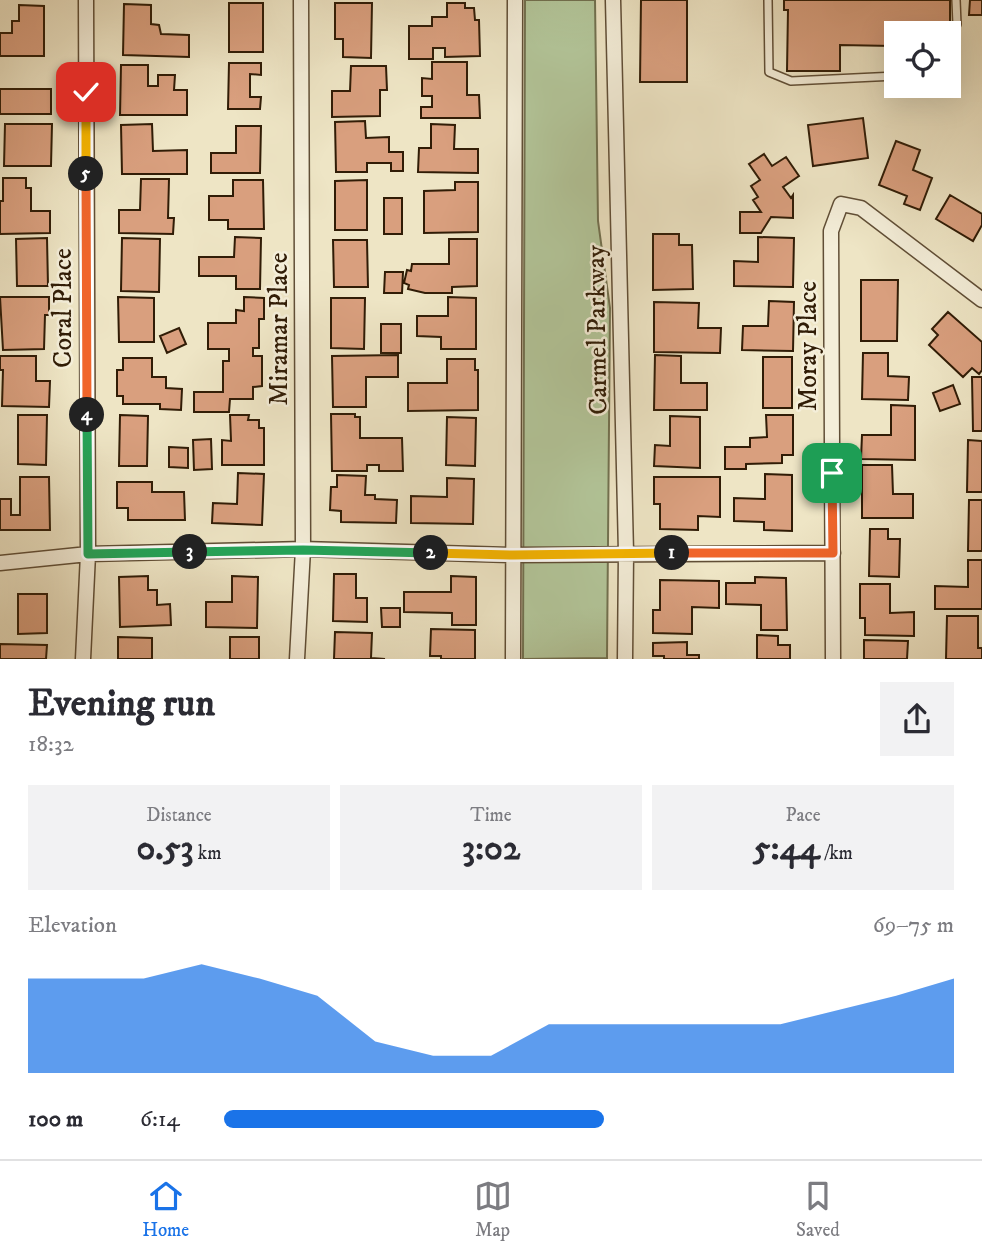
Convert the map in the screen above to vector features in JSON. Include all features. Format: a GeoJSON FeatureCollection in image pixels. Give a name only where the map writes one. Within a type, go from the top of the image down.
{"type":"FeatureCollection","features":[{"type":"Feature","properties":{"kind":"street","name":"Coral Place"},"geometry":{"type":"LineString","coordinates":[[83,659],[88,554],[86,0]]}},
{"type":"Feature","properties":{"kind":"street","name":"Miramar Place"},"geometry":{"type":"LineString","coordinates":[[297,659],[303,550],[301,0]]}},
{"type":"Feature","properties":{"kind":"street"},"geometry":{"type":"LineString","coordinates":[[513,659],[515,0]]}},
{"type":"Feature","properties":{"kind":"street","name":"Carmel Parkway"},"geometry":{"type":"LineString","coordinates":[[613,0],[626,553],[625,659]]}},
{"type":"Feature","properties":{"kind":"street","name":"Moray Place"},"geometry":{"type":"LineString","coordinates":[[833,659],[831,231],[841,204],[861,208],[982,300]]}},
{"type":"Feature","properties":{"kind":"street"},"geometry":{"type":"LineString","coordinates":[[0,563],[88,554],[303,550],[513,555],[833,553]]}},
{"type":"Feature","properties":{"kind":"lane"},"geometry":{"type":"LineString","coordinates":[[768,0],[769,72],[792,81],[884,77]]}},
{"type":"Feature","properties":{"kind":"lane"},"geometry":{"type":"LineString","coordinates":[[956,0],[957,21]]}},
{"type":"Feature","properties":{"kind":"green space"},"geometry":{"type":"Polygon","coordinates":[[[525,0],[595,0],[598,221],[610,308],[607,658],[523,659],[525,0]]]}},
{"type":"Feature","properties":{"kind":"building"},"geometry":{"type":"Polygon","coordinates":[[[641,0],[687,0],[687,82],[640,82],[641,0]]]}},
{"type":"Feature","properties":{"kind":"building"},"geometry":{"type":"Polygon","coordinates":[[[784,0],[950,0],[950,21],[884,21],[884,46],[840,45],[840,71],[787,71],[788,10],[784,10],[784,0]]]}},
{"type":"Feature","properties":{"kind":"building"},"geometry":{"type":"Polygon","coordinates":[[[970,0],[982,0],[982,15],[969,15],[970,0]]]}},
{"type":"Feature","properties":{"kind":"building"},"geometry":{"type":"Polygon","coordinates":[[[229,3],[263,3],[263,52],[229,52],[229,3]]]}},
{"type":"Feature","properties":{"kind":"building"},"geometry":{"type":"Polygon","coordinates":[[[335,3],[372,3],[371,58],[343,57],[343,39],[335,39],[335,3]]]}},
{"type":"Feature","properties":{"kind":"building"},"geometry":{"type":"Polygon","coordinates":[[[447,3],[465,3],[465,8],[474,8],[475,20],[479,20],[480,56],[445,57],[445,48],[433,48],[433,59],[409,59],[409,26],[432,26],[432,17],[447,17],[447,3]]]}},
{"type":"Feature","properties":{"kind":"building"},"geometry":{"type":"Polygon","coordinates":[[[124,4],[151,5],[151,24],[159,25],[161,34],[189,35],[189,57],[123,55],[124,4]]]}},
{"type":"Feature","properties":{"kind":"building"},"geometry":{"type":"Polygon","coordinates":[[[19,5],[44,6],[44,56],[0,56],[0,33],[12,33],[12,21],[19,21],[19,5]]]}},
{"type":"Feature","properties":{"kind":"building"},"geometry":{"type":"Polygon","coordinates":[[[432,62],[467,62],[467,95],[479,95],[480,118],[421,118],[421,107],[432,107],[432,96],[422,96],[422,78],[432,79],[432,62]]]}},
{"type":"Feature","properties":{"kind":"building"},"geometry":{"type":"Polygon","coordinates":[[[229,63],[261,63],[261,75],[250,74],[250,97],[261,97],[260,109],[228,109],[229,63]]]}},
{"type":"Feature","properties":{"kind":"building"},"geometry":{"type":"Polygon","coordinates":[[[121,65],[148,65],[148,86],[158,86],[158,75],[175,75],[174,90],[187,90],[187,115],[120,115],[121,65]]]}},
{"type":"Feature","properties":{"kind":"building"},"geometry":{"type":"Polygon","coordinates":[[[351,66],[386,66],[387,90],[380,90],[380,116],[332,117],[332,91],[350,91],[351,66]]]}},
{"type":"Feature","properties":{"kind":"building"},"geometry":{"type":"Polygon","coordinates":[[[0,89],[51,89],[51,114],[0,114],[0,89]]]}},
{"type":"Feature","properties":{"kind":"building"},"geometry":{"type":"Polygon","coordinates":[[[863,118],[868,158],[813,166],[808,125],[863,118]]]}},
{"type":"Feature","properties":{"kind":"building"},"geometry":{"type":"Polygon","coordinates":[[[365,121],[366,138],[389,137],[389,152],[403,152],[403,171],[391,171],[391,163],[367,163],[367,172],[336,172],[335,122],[365,121]]]}},
{"type":"Feature","properties":{"kind":"building"},"geometry":{"type":"Polygon","coordinates":[[[5,124],[52,124],[51,166],[4,166],[5,124]]]}},
{"type":"Feature","properties":{"kind":"building"},"geometry":{"type":"Polygon","coordinates":[[[152,124],[153,151],[187,150],[187,174],[122,174],[121,125],[152,124]]]}},
{"type":"Feature","properties":{"kind":"building"},"geometry":{"type":"Polygon","coordinates":[[[431,124],[455,125],[454,149],[478,149],[478,173],[418,172],[419,148],[431,148],[431,124]]]}},
{"type":"Feature","properties":{"kind":"building"},"geometry":{"type":"Polygon","coordinates":[[[236,126],[261,126],[260,173],[211,173],[211,153],[236,153],[236,126]]]}},
{"type":"Feature","properties":{"kind":"building"},"geometry":{"type":"Polygon","coordinates":[[[896,141],[920,150],[913,170],[932,178],[920,210],[904,204],[907,196],[879,185],[896,141]]]}},
{"type":"Feature","properties":{"kind":"building"},"geometry":{"type":"Polygon","coordinates":[[[764,154],[772,166],[786,157],[799,176],[783,187],[791,198],[793,195],[793,218],[771,217],[761,233],[740,233],[740,212],[761,212],[753,200],[758,197],[751,186],[760,180],[749,164],[764,154]]]}},
{"type":"Feature","properties":{"kind":"building"},"geometry":{"type":"Polygon","coordinates":[[[3,178],[26,178],[26,188],[31,188],[31,211],[50,211],[50,233],[0,234],[3,178]]]}},
{"type":"Feature","properties":{"kind":"building"},"geometry":{"type":"Polygon","coordinates":[[[141,179],[169,179],[168,218],[174,218],[173,234],[119,233],[119,210],[140,210],[141,179]]]}},
{"type":"Feature","properties":{"kind":"building"},"geometry":{"type":"Polygon","coordinates":[[[233,180],[263,180],[264,229],[228,229],[228,220],[209,220],[209,196],[233,196],[233,180]]]}},
{"type":"Feature","properties":{"kind":"building"},"geometry":{"type":"Polygon","coordinates":[[[367,180],[367,230],[335,230],[335,181],[367,180]]]}},
{"type":"Feature","properties":{"kind":"building"},"geometry":{"type":"Polygon","coordinates":[[[455,182],[478,182],[478,232],[424,233],[424,191],[455,190],[455,182]]]}},
{"type":"Feature","properties":{"kind":"building"},"geometry":{"type":"Polygon","coordinates":[[[950,195],[982,214],[982,225],[973,241],[936,219],[950,195]]]}},
{"type":"Feature","properties":{"kind":"building"},"geometry":{"type":"Polygon","coordinates":[[[384,198],[402,198],[402,234],[384,234],[384,198]]]}},
{"type":"Feature","properties":{"kind":"building"},"geometry":{"type":"Polygon","coordinates":[[[653,234],[679,234],[679,245],[692,245],[693,289],[653,290],[653,234]]]}},
{"type":"Feature","properties":{"kind":"building"},"geometry":{"type":"Polygon","coordinates":[[[235,237],[261,238],[260,289],[236,289],[236,276],[199,276],[199,257],[234,257],[235,237]]]}},
{"type":"Feature","properties":{"kind":"building"},"geometry":{"type":"Polygon","coordinates":[[[758,237],[794,238],[793,287],[734,286],[734,261],[758,262],[758,237]]]}},
{"type":"Feature","properties":{"kind":"building"},"geometry":{"type":"Polygon","coordinates":[[[47,238],[48,286],[17,286],[16,239],[47,238]]]}},
{"type":"Feature","properties":{"kind":"building"},"geometry":{"type":"Polygon","coordinates":[[[122,238],[160,239],[159,292],[121,291],[122,238]]]}},
{"type":"Feature","properties":{"kind":"building"},"geometry":{"type":"Polygon","coordinates":[[[449,239],[477,239],[477,286],[452,287],[452,293],[425,293],[408,289],[409,285],[404,283],[407,270],[411,271],[412,264],[449,264],[449,239]]]}},
{"type":"Feature","properties":{"kind":"building"},"geometry":{"type":"Polygon","coordinates":[[[333,240],[367,240],[368,287],[334,287],[333,240]]]}},
{"type":"Feature","properties":{"kind":"building"},"geometry":{"type":"Polygon","coordinates":[[[385,272],[403,272],[402,293],[384,293],[385,272]]]}},
{"type":"Feature","properties":{"kind":"building"},"geometry":{"type":"Polygon","coordinates":[[[861,280],[898,280],[897,341],[861,341],[861,280]]]}},
{"type":"Feature","properties":{"kind":"building"},"geometry":{"type":"Polygon","coordinates":[[[0,297],[49,297],[49,315],[45,315],[44,349],[3,350],[0,297]]]}},
{"type":"Feature","properties":{"kind":"building"},"geometry":{"type":"Polygon","coordinates":[[[118,297],[154,298],[154,342],[119,342],[118,297]]]}},
{"type":"Feature","properties":{"kind":"building"},"geometry":{"type":"Polygon","coordinates":[[[244,297],[264,298],[264,319],[259,319],[259,348],[253,348],[253,356],[262,356],[262,386],[253,387],[253,399],[230,399],[229,412],[194,412],[194,392],[223,392],[223,361],[229,361],[229,349],[208,349],[208,323],[236,323],[236,310],[244,311],[244,297]]]}},
{"type":"Feature","properties":{"kind":"building"},"geometry":{"type":"Polygon","coordinates":[[[448,297],[476,298],[476,349],[441,349],[441,337],[417,336],[417,316],[448,316],[448,297]]]}},
{"type":"Feature","properties":{"kind":"building"},"geometry":{"type":"Polygon","coordinates":[[[331,298],[365,298],[364,349],[331,348],[331,298]]]}},
{"type":"Feature","properties":{"kind":"building"},"geometry":{"type":"Polygon","coordinates":[[[769,301],[794,302],[793,351],[742,350],[743,326],[768,326],[769,301]]]}},
{"type":"Feature","properties":{"kind":"building"},"geometry":{"type":"Polygon","coordinates":[[[654,302],[699,303],[698,328],[721,328],[720,353],[654,352],[654,302]]]}},
{"type":"Feature","properties":{"kind":"building"},"geometry":{"type":"Polygon","coordinates":[[[948,312],[982,342],[982,370],[979,374],[972,368],[963,377],[929,345],[938,335],[932,329],[948,312]]]}},
{"type":"Feature","properties":{"kind":"building"},"geometry":{"type":"Polygon","coordinates":[[[381,324],[401,324],[401,353],[381,353],[381,324]]]}},
{"type":"Feature","properties":{"kind":"building"},"geometry":{"type":"Polygon","coordinates":[[[179,328],[186,344],[167,353],[160,336],[179,328]]]}},
{"type":"Feature","properties":{"kind":"building"},"geometry":{"type":"Polygon","coordinates":[[[863,353],[888,353],[888,376],[909,377],[908,400],[862,399],[863,353]]]}},
{"type":"Feature","properties":{"kind":"building"},"geometry":{"type":"Polygon","coordinates":[[[398,355],[398,377],[366,377],[366,407],[333,407],[332,356],[398,355]]]}},
{"type":"Feature","properties":{"kind":"building"},"geometry":{"type":"Polygon","coordinates":[[[655,355],[681,356],[681,383],[707,383],[707,410],[654,410],[655,355]]]}},
{"type":"Feature","properties":{"kind":"building"},"geometry":{"type":"Polygon","coordinates":[[[0,356],[36,356],[36,381],[50,381],[49,407],[2,406],[3,370],[0,370],[0,356]]]}},
{"type":"Feature","properties":{"kind":"building"},"geometry":{"type":"Polygon","coordinates":[[[763,357],[792,357],[792,408],[763,408],[763,357]]]}},
{"type":"Feature","properties":{"kind":"building"},"geometry":{"type":"Polygon","coordinates":[[[123,358],[152,358],[152,377],[166,377],[166,388],[182,389],[181,410],[160,409],[160,404],[123,404],[123,396],[117,396],[117,370],[123,370],[123,358]]]}},
{"type":"Feature","properties":{"kind":"building"},"geometry":{"type":"Polygon","coordinates":[[[447,359],[475,359],[475,370],[478,370],[478,410],[408,411],[408,383],[447,383],[447,359]]]}},
{"type":"Feature","properties":{"kind":"building"},"geometry":{"type":"Polygon","coordinates":[[[972,377],[982,377],[982,431],[973,431],[972,377]]]}},
{"type":"Feature","properties":{"kind":"building"},"geometry":{"type":"Polygon","coordinates":[[[953,385],[960,404],[940,411],[933,393],[953,385]]]}},
{"type":"Feature","properties":{"kind":"building"},"geometry":{"type":"Polygon","coordinates":[[[891,405],[915,406],[915,460],[861,459],[862,435],[891,435],[891,405]]]}},
{"type":"Feature","properties":{"kind":"building"},"geometry":{"type":"Polygon","coordinates":[[[331,414],[355,414],[355,417],[360,417],[360,438],[402,438],[403,471],[379,471],[379,465],[367,465],[367,471],[332,471],[331,414]]]}},
{"type":"Feature","properties":{"kind":"building"},"geometry":{"type":"Polygon","coordinates":[[[18,415],[47,415],[46,465],[18,464],[18,415]]]}},
{"type":"Feature","properties":{"kind":"building"},"geometry":{"type":"Polygon","coordinates":[[[120,415],[148,416],[147,466],[119,466],[120,415]]]}},
{"type":"Feature","properties":{"kind":"building"},"geometry":{"type":"Polygon","coordinates":[[[230,415],[249,415],[248,420],[259,420],[259,428],[264,428],[264,465],[222,465],[222,440],[231,441],[230,415]]]}},
{"type":"Feature","properties":{"kind":"building"},"geometry":{"type":"Polygon","coordinates":[[[766,415],[793,415],[793,455],[782,455],[782,463],[746,464],[746,469],[725,469],[725,447],[750,447],[750,438],[767,437],[766,415]]]}},
{"type":"Feature","properties":{"kind":"building"},"geometry":{"type":"Polygon","coordinates":[[[670,416],[700,417],[700,468],[654,466],[655,445],[670,446],[670,416]]]}},
{"type":"Feature","properties":{"kind":"building"},"geometry":{"type":"Polygon","coordinates":[[[447,417],[476,418],[475,466],[446,465],[447,417]]]}},
{"type":"Feature","properties":{"kind":"building"},"geometry":{"type":"Polygon","coordinates":[[[211,439],[212,469],[194,470],[193,440],[211,439]]]}},
{"type":"Feature","properties":{"kind":"building"},"geometry":{"type":"Polygon","coordinates":[[[968,440],[982,441],[982,492],[967,492],[968,440]]]}},
{"type":"Feature","properties":{"kind":"building"},"geometry":{"type":"Polygon","coordinates":[[[169,447],[188,448],[188,468],[169,467],[169,447]]]}},
{"type":"Feature","properties":{"kind":"building"},"geometry":{"type":"Polygon","coordinates":[[[862,465],[892,465],[893,494],[913,494],[913,518],[862,518],[862,465]]]}},
{"type":"Feature","properties":{"kind":"building"},"geometry":{"type":"Polygon","coordinates":[[[238,473],[264,474],[262,525],[212,523],[213,503],[237,504],[238,473]]]}},
{"type":"Feature","properties":{"kind":"building"},"geometry":{"type":"Polygon","coordinates":[[[765,474],[792,475],[792,531],[764,530],[764,522],[734,521],[734,498],[765,499],[765,474]]]}},
{"type":"Feature","properties":{"kind":"building"},"geometry":{"type":"Polygon","coordinates":[[[337,475],[366,476],[365,495],[375,495],[375,499],[397,500],[396,523],[341,522],[341,511],[330,510],[331,487],[337,487],[337,475]]]}},
{"type":"Feature","properties":{"kind":"building"},"geometry":{"type":"Polygon","coordinates":[[[20,477],[49,477],[50,530],[0,530],[0,499],[11,499],[11,515],[20,515],[20,477]]]}},
{"type":"Feature","properties":{"kind":"building"},"geometry":{"type":"Polygon","coordinates":[[[654,477],[720,477],[720,517],[698,516],[698,530],[660,529],[660,504],[654,504],[654,477]]]}},
{"type":"Feature","properties":{"kind":"building"},"geometry":{"type":"Polygon","coordinates":[[[447,478],[474,479],[473,524],[411,523],[411,496],[447,497],[447,478]]]}},
{"type":"Feature","properties":{"kind":"building"},"geometry":{"type":"Polygon","coordinates":[[[117,482],[152,482],[152,492],[184,492],[185,520],[128,520],[128,508],[117,508],[117,482]]]}},
{"type":"Feature","properties":{"kind":"building"},"geometry":{"type":"Polygon","coordinates":[[[969,500],[982,500],[982,551],[968,551],[969,500]]]}},
{"type":"Feature","properties":{"kind":"building"},"geometry":{"type":"Polygon","coordinates":[[[870,529],[888,529],[888,539],[900,539],[899,577],[869,576],[870,529]]]}},
{"type":"Feature","properties":{"kind":"building"},"geometry":{"type":"Polygon","coordinates":[[[968,560],[982,560],[982,609],[935,609],[935,586],[968,587],[968,560]]]}},
{"type":"Feature","properties":{"kind":"building"},"geometry":{"type":"Polygon","coordinates":[[[334,574],[356,574],[356,598],[367,598],[367,622],[333,621],[334,574]]]}},
{"type":"Feature","properties":{"kind":"building"},"geometry":{"type":"Polygon","coordinates":[[[148,576],[148,590],[157,590],[157,605],[170,604],[171,625],[120,627],[119,577],[148,576]]]}},
{"type":"Feature","properties":{"kind":"building"},"geometry":{"type":"Polygon","coordinates":[[[232,576],[258,577],[257,628],[206,627],[206,602],[232,602],[232,576]]]}},
{"type":"Feature","properties":{"kind":"building"},"geometry":{"type":"Polygon","coordinates":[[[451,576],[476,577],[476,625],[452,625],[452,613],[404,612],[404,592],[451,592],[451,576]]]}},
{"type":"Feature","properties":{"kind":"building"},"geometry":{"type":"Polygon","coordinates":[[[755,577],[786,578],[787,630],[761,630],[761,605],[726,604],[726,583],[755,583],[755,577]]]}},
{"type":"Feature","properties":{"kind":"building"},"geometry":{"type":"Polygon","coordinates":[[[660,580],[719,581],[719,608],[692,607],[692,634],[653,633],[653,610],[660,610],[660,580]]]}},
{"type":"Feature","properties":{"kind":"building"},"geometry":{"type":"Polygon","coordinates":[[[860,584],[890,584],[890,613],[914,612],[914,636],[865,635],[865,618],[860,618],[860,584]]]}},
{"type":"Feature","properties":{"kind":"building"},"geometry":{"type":"Polygon","coordinates":[[[18,594],[47,594],[47,633],[18,634],[18,594]]]}},
{"type":"Feature","properties":{"kind":"building"},"geometry":{"type":"Polygon","coordinates":[[[381,608],[400,608],[400,627],[382,627],[381,608]]]}},
{"type":"Feature","properties":{"kind":"building"},"geometry":{"type":"Polygon","coordinates":[[[947,616],[978,616],[978,648],[982,648],[982,659],[946,659],[947,616]]]}},
{"type":"Feature","properties":{"kind":"building"},"geometry":{"type":"Polygon","coordinates":[[[431,629],[475,630],[475,659],[441,659],[441,656],[430,656],[431,629]]]}},
{"type":"Feature","properties":{"kind":"building"},"geometry":{"type":"Polygon","coordinates":[[[335,632],[372,633],[371,658],[385,659],[334,659],[335,632]]]}},
{"type":"Feature","properties":{"kind":"building"},"geometry":{"type":"Polygon","coordinates":[[[757,635],[778,636],[778,645],[790,645],[790,659],[757,659],[757,635]]]}},
{"type":"Feature","properties":{"kind":"building"},"geometry":{"type":"Polygon","coordinates":[[[118,637],[152,638],[152,659],[118,659],[118,637]]]}},
{"type":"Feature","properties":{"kind":"building"},"geometry":{"type":"Polygon","coordinates":[[[230,637],[259,637],[259,659],[230,659],[230,637]]]}},
{"type":"Feature","properties":{"kind":"building"},"geometry":{"type":"Polygon","coordinates":[[[864,640],[908,641],[907,659],[864,659],[864,640]]]}},
{"type":"Feature","properties":{"kind":"building"},"geometry":{"type":"Polygon","coordinates":[[[687,642],[687,655],[699,655],[699,659],[664,659],[664,656],[653,656],[653,643],[687,642]]]}},
{"type":"Feature","properties":{"kind":"building"},"geometry":{"type":"Polygon","coordinates":[[[0,644],[47,645],[46,659],[0,659],[0,644]]]}},
{"type":"Feature","properties":{"kind":"route"},"geometry":{"type":"LineString","coordinates":[[86,92],[88,554],[303,550],[513,555],[833,553],[832,473]]}}]}
